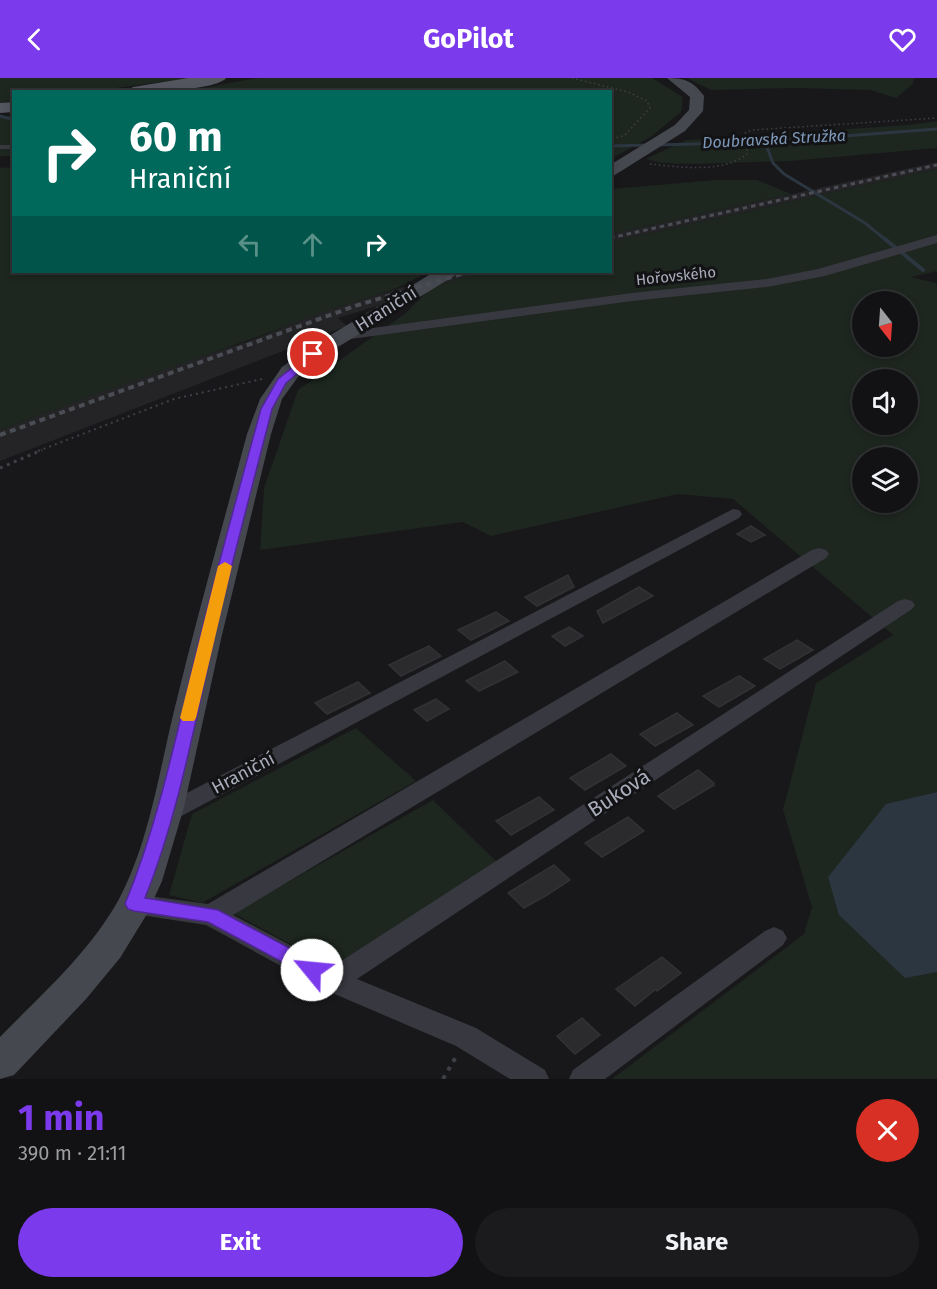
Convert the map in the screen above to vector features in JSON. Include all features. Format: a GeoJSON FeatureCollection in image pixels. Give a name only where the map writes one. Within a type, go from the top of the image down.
{"type":"FeatureCollection","features":[{"type":"Feature","properties":{"kind":"main road"},"geometry":{"type":"LineString","coordinates":[[144,90],[218,78]]}},
{"type":"Feature","properties":{"kind":"main road"},"geometry":{"type":"LineString","coordinates":[[612,172],[680,128],[696,111],[697,96],[687,85],[674,78]]}},
{"type":"Feature","properties":{"kind":"main road","name":"Hraniční"},"geometry":{"type":"LineString","coordinates":[[0,1063],[99,955],[134,904],[150,864],[166,813],[210,624],[259,434],[271,399],[290,372],[343,336],[445,273]]}},
{"type":"Feature","properties":{"kind":"street","name":"Hořovského"},"geometry":{"type":"LineString","coordinates":[[343,336],[632,297],[767,283],[820,273],[937,239]]}},
{"type":"Feature","properties":{"kind":"street","name":"Hraniční"},"geometry":{"type":"LineString","coordinates":[[166,813],[733,514]]}},
{"type":"Feature","properties":{"kind":"street"},"geometry":{"type":"LineString","coordinates":[[211,915],[819,555]]}},
{"type":"Feature","properties":{"kind":"street","name":"Buková"},"geometry":{"type":"LineString","coordinates":[[333,981],[905,605]]}},
{"type":"Feature","properties":{"kind":"street"},"geometry":{"type":"LineString","coordinates":[[134,904],[211,915],[333,981],[466,1037],[535,1079]]}},
{"type":"Feature","properties":{"kind":"street"},"geometry":{"type":"LineString","coordinates":[[583,1079],[774,938]]}},
{"type":"Feature","properties":{"kind":"path"},"geometry":{"type":"LineString","coordinates":[[572,78],[628,92],[647,101],[650,108],[625,135],[612,139]]}},
{"type":"Feature","properties":{"kind":"path"},"geometry":{"type":"LineString","coordinates":[[628,161],[685,166],[730,163],[746,157],[748,153],[744,139],[745,133],[752,130],[937,118]]}},
{"type":"Feature","properties":{"kind":"path"},"geometry":{"type":"LineString","coordinates":[[0,468],[13,460],[174,399],[290,372]]}},
{"type":"Feature","properties":{"kind":"path"},"geometry":{"type":"LineString","coordinates":[[443,1079],[466,1037]]}},
{"type":"Feature","properties":{"kind":"shaded area"},"geometry":{"type":"Polygon","coordinates":[[[0,78],[191,78],[101,90],[12,90],[12,101],[0,103],[0,78]]]}},
{"type":"Feature","properties":{"kind":"shaded area"},"geometry":{"type":"Polygon","coordinates":[[[258,78],[652,78],[683,97],[681,112],[652,136],[612,158],[612,90],[192,90],[258,78]]]}},
{"type":"Feature","properties":{"kind":"shaded area"},"geometry":{"type":"Polygon","coordinates":[[[687,78],[920,78],[914,79],[913,84],[896,98],[870,90],[795,88],[711,90],[687,78]]]}},
{"type":"Feature","properties":{"kind":"shaded area"},"geometry":{"type":"Polygon","coordinates":[[[12,115],[12,156],[0,156],[0,116],[12,115]]]}},
{"type":"Feature","properties":{"kind":"shaded area"},"geometry":{"type":"Polygon","coordinates":[[[937,121],[937,148],[791,161],[691,164],[662,163],[646,159],[686,140],[937,121]]]}},
{"type":"Feature","properties":{"kind":"shaded area"},"geometry":{"type":"Polygon","coordinates":[[[937,162],[937,169],[612,242],[612,234],[937,162]]]}},
{"type":"Feature","properties":{"kind":"shaded area"},"geometry":{"type":"Polygon","coordinates":[[[12,167],[12,273],[424,273],[388,291],[321,313],[0,430],[0,168],[12,167]]]}},
{"type":"Feature","properties":{"kind":"shaded area"},"geometry":{"type":"Polygon","coordinates":[[[937,169],[937,271],[911,277],[936,283],[937,288],[937,792],[886,805],[905,977],[937,972],[937,1079],[612,1079],[804,934],[812,907],[783,810],[816,683],[893,635],[733,499],[678,494],[491,536],[463,522],[260,550],[264,488],[298,390],[407,312],[433,286],[481,273],[612,273],[612,242],[937,169]]]}},
{"type":"Feature","properties":{"kind":"shaded area"},"geometry":{"type":"Polygon","coordinates":[[[715,180],[757,180],[791,194],[612,234],[612,189],[715,180]]]}},
{"type":"Feature","properties":{"kind":"shaded area"},"geometry":{"type":"Polygon","coordinates":[[[450,273],[482,273],[338,318],[347,326],[0,461],[0,430],[119,384],[249,341],[328,310],[450,273]]]}},
{"type":"Feature","properties":{"kind":"shaded area"},"geometry":{"type":"Polygon","coordinates":[[[356,728],[416,781],[202,903],[169,895],[192,814],[356,728]]]}},
{"type":"Feature","properties":{"kind":"shaded area"},"geometry":{"type":"Polygon","coordinates":[[[937,792],[937,972],[905,978],[839,915],[828,877],[886,804],[937,792]]]}},
{"type":"Feature","properties":{"kind":"shaded area"},"geometry":{"type":"Polygon","coordinates":[[[433,800],[497,862],[333,967],[233,913],[433,800]]]}},
{"type":"Feature","properties":{"kind":"building"},"geometry":{"type":"Polygon","coordinates":[[[751,526],[765,535],[751,542],[737,534],[751,526]]]}},
{"type":"Feature","properties":{"kind":"building"},"geometry":{"type":"Polygon","coordinates":[[[568,575],[574,587],[537,606],[525,597],[568,575]]]}},
{"type":"Feature","properties":{"kind":"building"},"geometry":{"type":"Polygon","coordinates":[[[639,587],[653,596],[603,623],[597,611],[639,587]]]}},
{"type":"Feature","properties":{"kind":"building"},"geometry":{"type":"Polygon","coordinates":[[[496,612],[509,621],[471,640],[458,630],[496,612]]]}},
{"type":"Feature","properties":{"kind":"building"},"geometry":{"type":"Polygon","coordinates":[[[569,627],[583,636],[565,646],[552,636],[569,627]]]}},
{"type":"Feature","properties":{"kind":"building"},"geometry":{"type":"Polygon","coordinates":[[[797,640],[813,650],[780,669],[764,659],[797,640]]]}},
{"type":"Feature","properties":{"kind":"building"},"geometry":{"type":"Polygon","coordinates":[[[429,646],[441,656],[401,676],[389,665],[429,646]]]}},
{"type":"Feature","properties":{"kind":"building"},"geometry":{"type":"Polygon","coordinates":[[[505,661],[518,672],[479,691],[466,681],[505,661]]]}},
{"type":"Feature","properties":{"kind":"building"},"geometry":{"type":"Polygon","coordinates":[[[739,676],[755,686],[719,707],[703,696],[739,676]]]}},
{"type":"Feature","properties":{"kind":"building"},"geometry":{"type":"Polygon","coordinates":[[[358,682],[370,693],[327,714],[315,703],[358,682]]]}},
{"type":"Feature","properties":{"kind":"building"},"geometry":{"type":"Polygon","coordinates":[[[436,699],[449,709],[427,721],[414,710],[436,699]]]}},
{"type":"Feature","properties":{"kind":"building"},"geometry":{"type":"Polygon","coordinates":[[[677,713],[693,725],[655,746],[640,734],[677,713]]]}},
{"type":"Feature","properties":{"kind":"building"},"geometry":{"type":"Polygon","coordinates":[[[611,754],[626,766],[585,790],[570,778],[611,754]]]}},
{"type":"Feature","properties":{"kind":"building"},"geometry":{"type":"Polygon","coordinates":[[[698,770],[714,785],[674,809],[658,796],[698,770]]]}},
{"type":"Feature","properties":{"kind":"building"},"geometry":{"type":"Polygon","coordinates":[[[539,797],[554,810],[511,835],[496,821],[539,797]]]}},
{"type":"Feature","properties":{"kind":"building"},"geometry":{"type":"Polygon","coordinates":[[[628,817],[644,831],[602,857],[585,843],[628,817]]]}},
{"type":"Feature","properties":{"kind":"building"},"geometry":{"type":"Polygon","coordinates":[[[554,865],[570,880],[547,895],[524,908],[508,893],[554,865]]]}},
{"type":"Feature","properties":{"kind":"building"},"geometry":{"type":"Polygon","coordinates":[[[662,957],[681,973],[657,991],[656,989],[635,1006],[616,989],[662,957]]]}},
{"type":"Feature","properties":{"kind":"building"},"geometry":{"type":"Polygon","coordinates":[[[582,1018],[600,1035],[575,1054],[557,1036],[582,1018]]]}},
{"type":"Feature","properties":{"kind":"waterway"},"geometry":{"type":"LineString","coordinates":[[0,116],[12,119]]}},
{"type":"Feature","properties":{"kind":"waterway","name":"Doubravská Stružka"},"geometry":{"type":"LineString","coordinates":[[765,142],[937,129]]}},
{"type":"Feature","properties":{"kind":"waterway","name":"Doubravská Stružka"},"geometry":{"type":"LineString","coordinates":[[657,145],[765,142]]}},
{"type":"Feature","properties":{"kind":"waterway"},"geometry":{"type":"LineString","coordinates":[[765,142],[773,163],[784,174],[865,223],[887,241]]}},
{"type":"Feature","properties":{"kind":"waterway","name":"Doubravská Stružka"},"geometry":{"type":"LineString","coordinates":[[612,146],[648,145]]}},
{"type":"Feature","properties":{"kind":"waterway"},"geometry":{"type":"LineString","coordinates":[[885,239],[923,270]]}},
{"type":"Feature","properties":{"kind":"railway"},"geometry":{"type":"LineString","coordinates":[[612,238],[937,165]]}},
{"type":"Feature","properties":{"kind":"railway"},"geometry":{"type":"LineString","coordinates":[[0,435],[355,306],[465,273]]}},
{"type":"Feature","properties":{"kind":"slow traffic"},"geometry":{"type":"LineString","coordinates":[[188,718],[225,566]]}},
{"type":"Feature","properties":{"kind":"route"},"geometry":{"type":"LineString","coordinates":[[312,970],[211,915],[134,904],[150,864],[166,813],[210,624],[266,409],[282,381],[313,354]]}}]}
